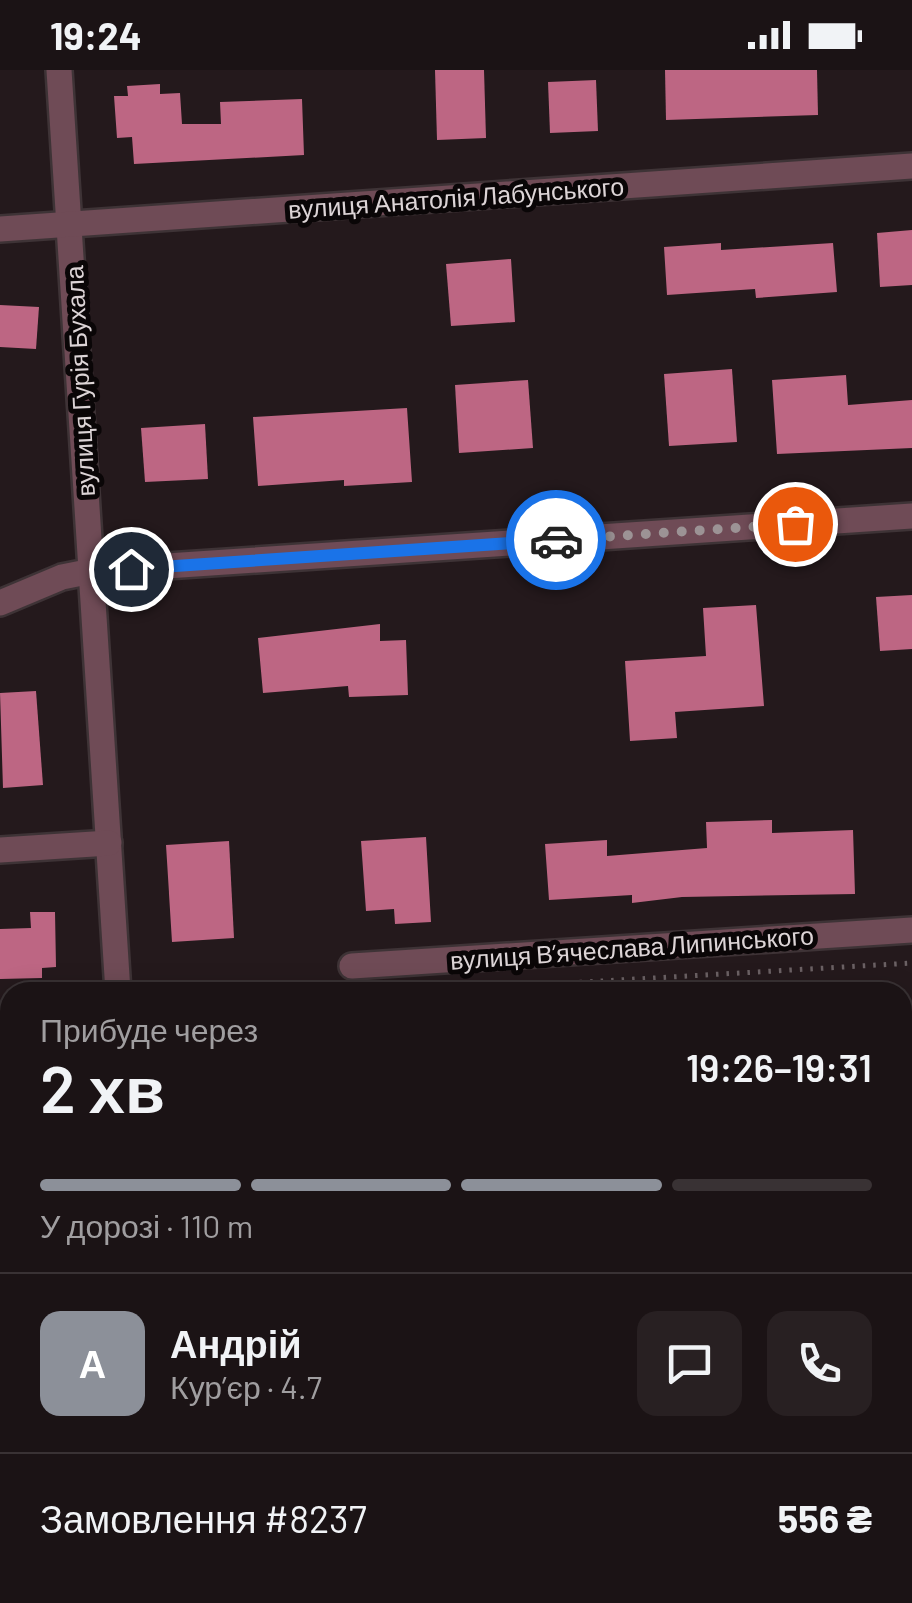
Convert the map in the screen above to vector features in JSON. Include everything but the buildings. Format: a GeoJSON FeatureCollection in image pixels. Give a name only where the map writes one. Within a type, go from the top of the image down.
{"type":"FeatureCollection","features":[{"type":"Feature","properties":{"kind":"street","name":"вулиця Гурія Бухала"},"geometry":{"type":"LineString","coordinates":[[59,70],[117,982]]}},
{"type":"Feature","properties":{"kind":"street","name":"вулиця Анатолія Лабунського"},"geometry":{"type":"LineString","coordinates":[[0,229],[912,166]]}},
{"type":"Feature","properties":{"kind":"street"},"geometry":{"type":"LineString","coordinates":[[0,603],[62,577],[92,571],[912,516]]}},
{"type":"Feature","properties":{"kind":"street"},"geometry":{"type":"LineString","coordinates":[[0,850],[109,844]]}},
{"type":"Feature","properties":{"kind":"street","name":"вулиця Вʼячеслава Липинського"},"geometry":{"type":"LineString","coordinates":[[352,966],[912,930]]}},
{"type":"Feature","properties":{"kind":"path"},"geometry":{"type":"LineString","coordinates":[[584,982],[912,963]]}},
{"type":"Feature","properties":{"kind":"way so far"},"geometry":{"type":"LineString","coordinates":[[556,540],[795,524]]}},
{"type":"Feature","properties":{"kind":"route"},"geometry":{"type":"LineString","coordinates":[[131,569],[556,540]]}}]}
